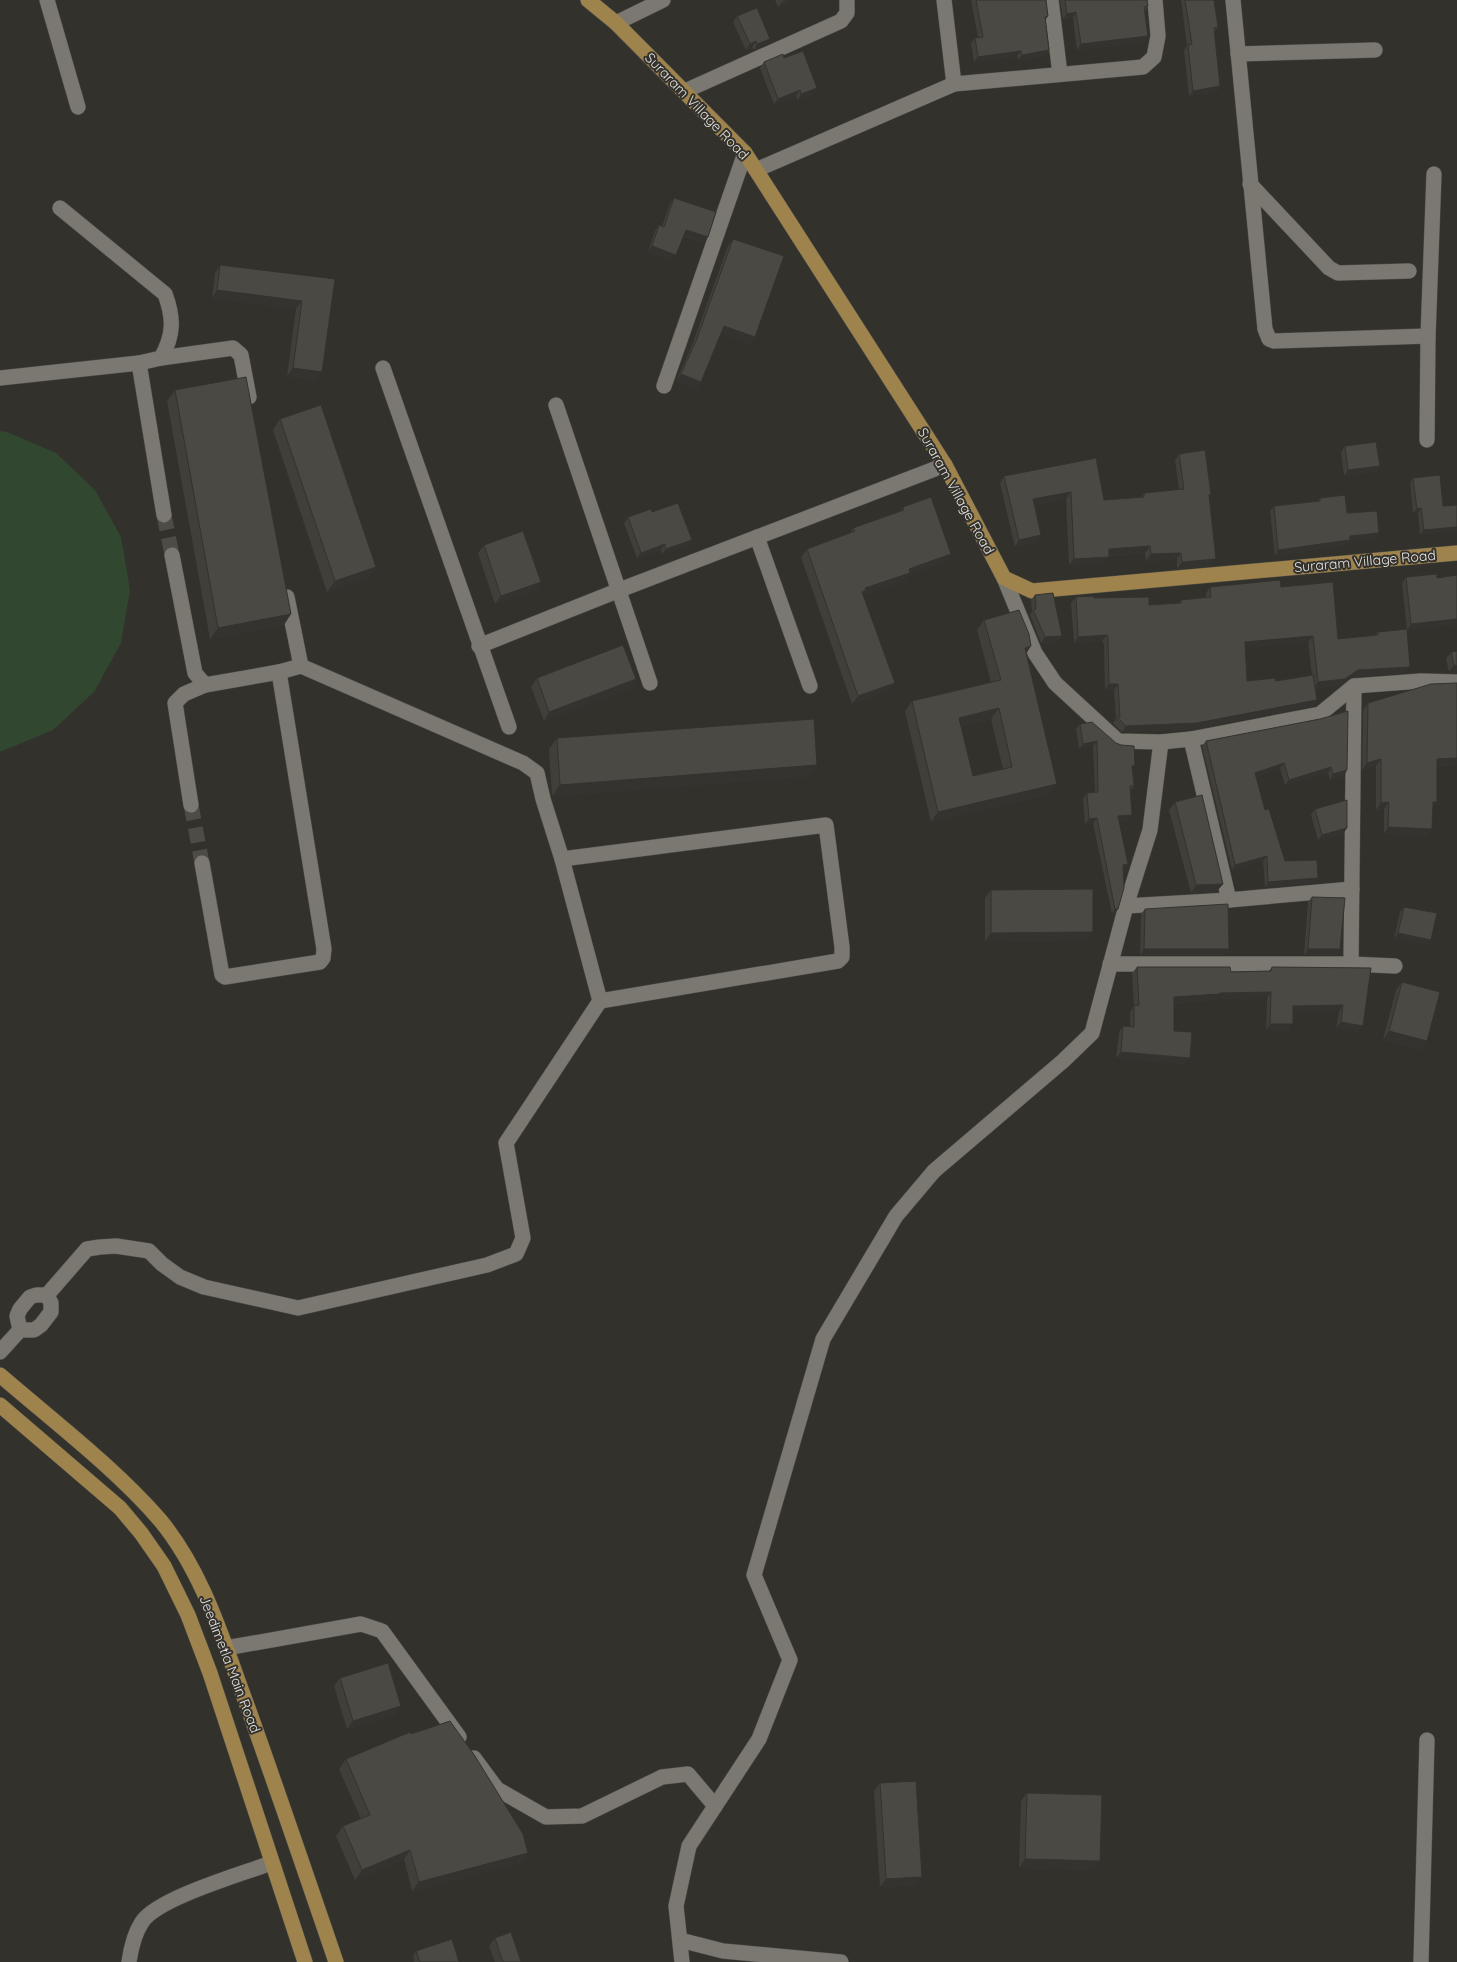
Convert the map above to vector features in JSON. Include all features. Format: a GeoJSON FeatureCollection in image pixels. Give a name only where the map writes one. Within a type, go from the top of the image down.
{"type":"FeatureCollection","features":[{"type":"Feature","properties":{"kind":"main road","name":"Suraram Village Road"},"geometry":{"type":"LineString","coordinates":[[588,0],[616,23],[685,90],[745,153],[945,465],[1004,578],[1032,591],[1457,553]]}},
{"type":"Feature","properties":{"kind":"main road","name":"Jeedimetla Main Road"},"geometry":{"type":"LineString","coordinates":[[0,1375],[121,1479],[160,1520],[181,1550],[215,1618],[292,1829],[336,1962]]}},
{"type":"Feature","properties":{"kind":"main road","name":"Jeedimetla Main Road"},"geometry":{"type":"LineString","coordinates":[[0,1405],[120,1508],[141,1533],[164,1566],[188,1615],[210,1673],[305,1962]]}},
{"type":"Feature","properties":{"kind":"street"},"geometry":{"type":"LineString","coordinates":[[47,0],[78,107]]}},
{"type":"Feature","properties":{"kind":"street"},"geometry":{"type":"LineString","coordinates":[[616,23],[663,0]]}},
{"type":"Feature","properties":{"kind":"street"},"geometry":{"type":"LineString","coordinates":[[685,90],[814,35],[841,21],[847,13],[847,0]]}},
{"type":"Feature","properties":{"kind":"street"},"geometry":{"type":"LineString","coordinates":[[944,0],[954,84]]}},
{"type":"Feature","properties":{"kind":"street"},"geometry":{"type":"LineString","coordinates":[[1051,0],[1060,74]]}},
{"type":"Feature","properties":{"kind":"street"},"geometry":{"type":"LineString","coordinates":[[756,170],[954,84],[1142,67],[1154,57],[1158,36],[1155,0]]}},
{"type":"Feature","properties":{"kind":"street"},"geometry":{"type":"LineString","coordinates":[[1233,0],[1264,329],[1269,339],[1274,341],[1428,336]]}},
{"type":"Feature","properties":{"kind":"street"},"geometry":{"type":"LineString","coordinates":[[1238,54],[1375,50]]}},
{"type":"Feature","properties":{"kind":"street"},"geometry":{"type":"LineString","coordinates":[[664,386],[745,153]]}},
{"type":"Feature","properties":{"kind":"street"},"geometry":{"type":"LineString","coordinates":[[1427,440],[1428,336],[1434,174]]}},
{"type":"Feature","properties":{"kind":"street"},"geometry":{"type":"LineString","coordinates":[[1250,184],[1329,268],[1338,273],[1409,271]]}},
{"type":"Feature","properties":{"kind":"street"},"geometry":{"type":"LineString","coordinates":[[60,208],[165,294],[172,312],[172,325],[167,347],[161,358]]}},
{"type":"Feature","properties":{"kind":"street"},"geometry":{"type":"LineString","coordinates":[[0,378],[139,363],[233,348],[241,356],[252,414]]}},
{"type":"Feature","properties":{"kind":"street"},"geometry":{"type":"LineString","coordinates":[[139,363],[164,515]]}},
{"type":"Feature","properties":{"kind":"street"},"geometry":{"type":"LineString","coordinates":[[383,368],[509,727]]}},
{"type":"Feature","properties":{"kind":"street"},"geometry":{"type":"LineString","coordinates":[[556,405],[650,683]]}},
{"type":"Feature","properties":{"kind":"street"},"geometry":{"type":"LineString","coordinates":[[480,646],[617,590],[945,465]]}},
{"type":"Feature","properties":{"kind":"street"},"geometry":{"type":"LineString","coordinates":[[757,537],[810,686]]}},
{"type":"Feature","properties":{"kind":"street"},"geometry":{"type":"LineString","coordinates":[[172,555],[195,673],[205,685]]}},
{"type":"Feature","properties":{"kind":"street"},"geometry":{"type":"LineString","coordinates":[[1004,578],[1035,653],[1056,683],[1118,742],[1161,742],[1191,739],[1320,714],[1354,686],[1421,681],[1457,682]]}},
{"type":"Feature","properties":{"kind":"street"},"geometry":{"type":"LineString","coordinates":[[284,579],[300,666]]}},
{"type":"Feature","properties":{"kind":"street"},"geometry":{"type":"LineString","coordinates":[[191,805],[175,703],[184,694],[205,685],[279,672],[300,666],[522,762],[537,772],[600,1001]]}},
{"type":"Feature","properties":{"kind":"street"},"geometry":{"type":"LineString","coordinates":[[202,863],[222,976],[320,962],[323,958],[324,948],[279,672]]}},
{"type":"Feature","properties":{"kind":"street"},"geometry":{"type":"LineString","coordinates":[[1352,964],[1354,686]]}},
{"type":"Feature","properties":{"kind":"street"},"geometry":{"type":"LineString","coordinates":[[1191,739],[1229,900]]}},
{"type":"Feature","properties":{"kind":"street"},"geometry":{"type":"LineString","coordinates":[[682,1962],[676,1906],[689,1846],[759,1740],[790,1660],[754,1575],[823,1339],[896,1216],[934,1171],[1063,1061],[1092,1033],[1126,906],[1150,830],[1161,742]]}},
{"type":"Feature","properties":{"kind":"street"},"geometry":{"type":"LineString","coordinates":[[20,1330],[17,1316],[30,1297],[47,1295],[87,1249],[100,1246],[116,1246],[149,1251],[162,1264],[204,1288],[298,1308],[487,1265],[516,1254],[523,1238],[506,1143],[600,1001],[838,961],[842,958],[826,826],[562,859]]}},
{"type":"Feature","properties":{"kind":"street"},"geometry":{"type":"LineString","coordinates":[[1126,906],[1229,900],[1352,889]]}},
{"type":"Feature","properties":{"kind":"street"},"geometry":{"type":"LineString","coordinates":[[1110,964],[1352,964],[1395,966]]}},
{"type":"Feature","properties":{"kind":"street"},"geometry":{"type":"LineString","coordinates":[[0,1352],[20,1330],[34,1330],[51,1312],[51,1303],[47,1295]]}},
{"type":"Feature","properties":{"kind":"street"},"geometry":{"type":"LineString","coordinates":[[226,1648],[361,1624],[382,1632],[498,1789],[546,1817],[582,1816],[662,1777],[688,1774],[715,1806]]}},
{"type":"Feature","properties":{"kind":"street"},"geometry":{"type":"LineString","coordinates":[[1421,1962],[1427,1740]]}},
{"type":"Feature","properties":{"kind":"street"},"geometry":{"type":"LineString","coordinates":[[129,1962],[131,1946],[143,1921],[170,1900],[271,1863]]}},
{"type":"Feature","properties":{"kind":"street"},"geometry":{"type":"LineString","coordinates":[[680,1940],[723,1951],[841,1962]]}},
{"type":"Feature","properties":{"kind":"green space"},"geometry":{"type":"Polygon","coordinates":[[[0,431],[7,432],[56,453],[95,490],[121,537],[130,590],[121,643],[94,692],[53,730],[0,752],[0,431]]]}},
{"type":"Feature","properties":{"kind":"building"},"geometry":{"type":"Polygon","coordinates":[[[976,0],[1046,0],[1048,16],[1045,17],[1049,50],[1022,55],[1021,51],[978,57],[975,38],[983,37],[976,0]]]}},
{"type":"Feature","properties":{"kind":"building"},"geometry":{"type":"Polygon","coordinates":[[[1065,0],[1147,0],[1148,6],[1144,7],[1148,36],[1081,44],[1076,12],[1067,14],[1065,0]]]}},
{"type":"Feature","properties":{"kind":"building"},"geometry":{"type":"Polygon","coordinates":[[[1185,0],[1214,0],[1218,27],[1214,28],[1220,86],[1193,91],[1188,45],[1192,44],[1185,0]]]}},
{"type":"Feature","properties":{"kind":"building"},"geometry":{"type":"Polygon","coordinates":[[[757,8],[770,39],[757,44],[756,41],[750,44],[737,16],[757,8]]]}},
{"type":"Feature","properties":{"kind":"building"},"geometry":{"type":"Polygon","coordinates":[[[803,51],[817,88],[801,94],[800,90],[778,99],[764,62],[783,54],[784,58],[803,51]]]}},
{"type":"Feature","properties":{"kind":"building"},"geometry":{"type":"Polygon","coordinates":[[[674,198],[716,212],[708,237],[686,230],[676,255],[652,246],[659,225],[664,227],[674,198]]]}},
{"type":"Feature","properties":{"kind":"building"},"geometry":{"type":"Polygon","coordinates":[[[733,239],[784,256],[755,337],[724,326],[701,382],[681,374],[696,341],[733,239]]]}},
{"type":"Feature","properties":{"kind":"building"},"geometry":{"type":"Polygon","coordinates":[[[220,265],[335,279],[322,372],[293,368],[302,301],[217,290],[220,265]]]}},
{"type":"Feature","properties":{"kind":"building"},"geometry":{"type":"Polygon","coordinates":[[[246,377],[291,614],[218,628],[175,390],[246,377]]]}},
{"type":"Feature","properties":{"kind":"building"},"geometry":{"type":"Polygon","coordinates":[[[321,405],[376,567],[335,581],[280,419],[321,405]]]}},
{"type":"Feature","properties":{"kind":"building"},"geometry":{"type":"Polygon","coordinates":[[[1376,442],[1380,466],[1348,470],[1345,446],[1376,442]]]}},
{"type":"Feature","properties":{"kind":"building"},"geometry":{"type":"Polygon","coordinates":[[[1205,450],[1211,494],[1209,495],[1216,559],[1182,562],[1181,553],[1151,554],[1150,546],[1109,549],[1109,557],[1074,559],[1071,492],[1033,499],[1041,535],[1019,540],[1004,476],[1096,458],[1104,500],[1144,497],[1144,493],[1184,489],[1179,454],[1205,450]]]}},
{"type":"Feature","properties":{"kind":"building"},"geometry":{"type":"Polygon","coordinates":[[[1440,475],[1443,506],[1457,505],[1457,527],[1424,530],[1421,508],[1417,509],[1413,478],[1440,475]]]}},
{"type":"Feature","properties":{"kind":"building"},"geometry":{"type":"Polygon","coordinates":[[[1345,495],[1347,513],[1377,511],[1379,533],[1350,536],[1350,540],[1278,550],[1274,506],[1320,501],[1320,498],[1345,495]]]}},
{"type":"Feature","properties":{"kind":"building"},"geometry":{"type":"Polygon","coordinates":[[[931,497],[951,554],[909,569],[910,573],[865,588],[866,590],[862,592],[895,683],[858,696],[807,549],[855,531],[853,528],[904,510],[903,507],[931,497]]]}},
{"type":"Feature","properties":{"kind":"building"},"geometry":{"type":"Polygon","coordinates":[[[678,503],[692,540],[666,549],[665,544],[641,553],[628,517],[651,509],[652,512],[678,503]]]}},
{"type":"Feature","properties":{"kind":"building"},"geometry":{"type":"Polygon","coordinates":[[[523,531],[541,582],[501,596],[484,545],[523,531]]]}},
{"type":"Feature","properties":{"kind":"building"},"geometry":{"type":"Polygon","coordinates":[[[1437,574],[1437,578],[1457,575],[1457,619],[1411,624],[1406,577],[1437,574]]]}},
{"type":"Feature","properties":{"kind":"building"},"geometry":{"type":"Polygon","coordinates":[[[1280,580],[1281,587],[1333,582],[1338,639],[1378,635],[1378,632],[1407,629],[1410,667],[1358,670],[1345,679],[1318,682],[1313,636],[1245,642],[1247,681],[1275,678],[1276,681],[1313,675],[1317,700],[1197,723],[1126,726],[1117,717],[1120,717],[1118,684],[1109,684],[1107,635],[1078,637],[1076,597],[1149,597],[1149,605],[1181,603],[1181,600],[1211,597],[1210,587],[1280,580]]]}},
{"type":"Feature","properties":{"kind":"building"},"geometry":{"type":"Polygon","coordinates":[[[1053,593],[1062,636],[1045,637],[1033,610],[1036,609],[1035,595],[1053,593]]]}},
{"type":"Feature","properties":{"kind":"building"},"geometry":{"type":"Polygon","coordinates":[[[1019,610],[1029,634],[1031,646],[1025,648],[1057,784],[938,812],[912,701],[1001,680],[984,620],[1019,610]],[[999,708],[959,718],[973,776],[1012,767],[999,708]]]}},
{"type":"Feature","properties":{"kind":"building"},"geometry":{"type":"Polygon","coordinates":[[[623,645],[636,679],[549,712],[537,678],[623,645]]]}},
{"type":"Feature","properties":{"kind":"building"},"geometry":{"type":"Polygon","coordinates":[[[1457,651],[1457,666],[1454,665],[1451,652],[1457,651]]]}},
{"type":"Feature","properties":{"kind":"building"},"geometry":{"type":"Polygon","coordinates":[[[1457,683],[1457,758],[1437,759],[1437,802],[1433,802],[1432,829],[1388,827],[1389,802],[1381,803],[1381,759],[1367,763],[1368,703],[1431,684],[1457,683]]]}},
{"type":"Feature","properties":{"kind":"building"},"geometry":{"type":"Polygon","coordinates":[[[1348,711],[1347,770],[1333,774],[1331,767],[1289,780],[1284,763],[1255,773],[1265,810],[1269,809],[1285,861],[1317,860],[1318,878],[1268,882],[1267,856],[1235,865],[1206,741],[1320,719],[1348,711]]]}},
{"type":"Feature","properties":{"kind":"building"},"geometry":{"type":"Polygon","coordinates":[[[814,719],[817,765],[560,785],[557,738],[814,719]]]}},
{"type":"Feature","properties":{"kind":"building"},"geometry":{"type":"Polygon","coordinates":[[[1092,722],[1116,743],[1134,746],[1135,766],[1132,766],[1134,786],[1130,786],[1132,815],[1118,816],[1128,864],[1123,865],[1124,888],[1118,909],[1115,909],[1097,818],[1089,819],[1087,793],[1098,792],[1097,741],[1083,744],[1080,724],[1092,722]]]}},
{"type":"Feature","properties":{"kind":"building"},"geometry":{"type":"Polygon","coordinates":[[[1202,795],[1223,884],[1196,885],[1175,802],[1202,795]]]}},
{"type":"Feature","properties":{"kind":"building"},"geometry":{"type":"Polygon","coordinates":[[[1347,800],[1347,828],[1322,835],[1315,809],[1347,800]]]}},
{"type":"Feature","properties":{"kind":"building"},"geometry":{"type":"Polygon","coordinates":[[[1093,889],[1093,932],[991,933],[991,890],[1093,889]]]}},
{"type":"Feature","properties":{"kind":"building"},"geometry":{"type":"Polygon","coordinates":[[[1312,897],[1345,898],[1340,949],[1308,949],[1312,897]]]}},
{"type":"Feature","properties":{"kind":"building"},"geometry":{"type":"Polygon","coordinates":[[[1228,904],[1229,949],[1144,949],[1145,909],[1228,904]]]}},
{"type":"Feature","properties":{"kind":"building"},"geometry":{"type":"Polygon","coordinates":[[[1404,907],[1437,913],[1431,940],[1398,933],[1404,907]]]}},
{"type":"Feature","properties":{"kind":"building"},"geometry":{"type":"Polygon","coordinates":[[[1137,967],[1230,967],[1231,972],[1271,971],[1272,967],[1371,968],[1363,1026],[1341,1022],[1343,1005],[1293,1006],[1293,1024],[1270,1024],[1271,992],[1220,993],[1174,997],[1174,1031],[1192,1032],[1190,1058],[1121,1052],[1123,1026],[1134,1027],[1134,1006],[1139,1005],[1137,967]]]}},
{"type":"Feature","properties":{"kind":"building"},"geometry":{"type":"Polygon","coordinates":[[[1402,982],[1440,992],[1427,1041],[1389,1031],[1402,982]]]}},
{"type":"Feature","properties":{"kind":"building"},"geometry":{"type":"Polygon","coordinates":[[[388,1663],[401,1706],[353,1721],[340,1678],[388,1663]]]}},
{"type":"Feature","properties":{"kind":"building"},"geometry":{"type":"Polygon","coordinates":[[[450,1721],[475,1756],[523,1834],[528,1853],[419,1882],[410,1850],[362,1870],[343,1826],[370,1815],[346,1759],[410,1732],[411,1734],[450,1721]]]}},
{"type":"Feature","properties":{"kind":"building"},"geometry":{"type":"Polygon","coordinates":[[[916,1781],[922,1877],[886,1879],[880,1783],[916,1781]]]}},
{"type":"Feature","properties":{"kind":"building"},"geometry":{"type":"Polygon","coordinates":[[[1027,1793],[1102,1795],[1100,1861],[1025,1859],[1027,1793]]]}},
{"type":"Feature","properties":{"kind":"building"},"geometry":{"type":"Polygon","coordinates":[[[511,1932],[521,1962],[503,1962],[495,1938],[511,1932]]]}},
{"type":"Feature","properties":{"kind":"building"},"geometry":{"type":"Polygon","coordinates":[[[452,1939],[459,1962],[420,1962],[416,1951],[452,1939]]]}},
{"type":"Feature","properties":{"kind":"tunnel"},"geometry":{"type":"LineString","coordinates":[[164,515],[172,555]]}},
{"type":"Feature","properties":{"kind":"tunnel"},"geometry":{"type":"LineString","coordinates":[[191,805],[202,863]]}}]}
